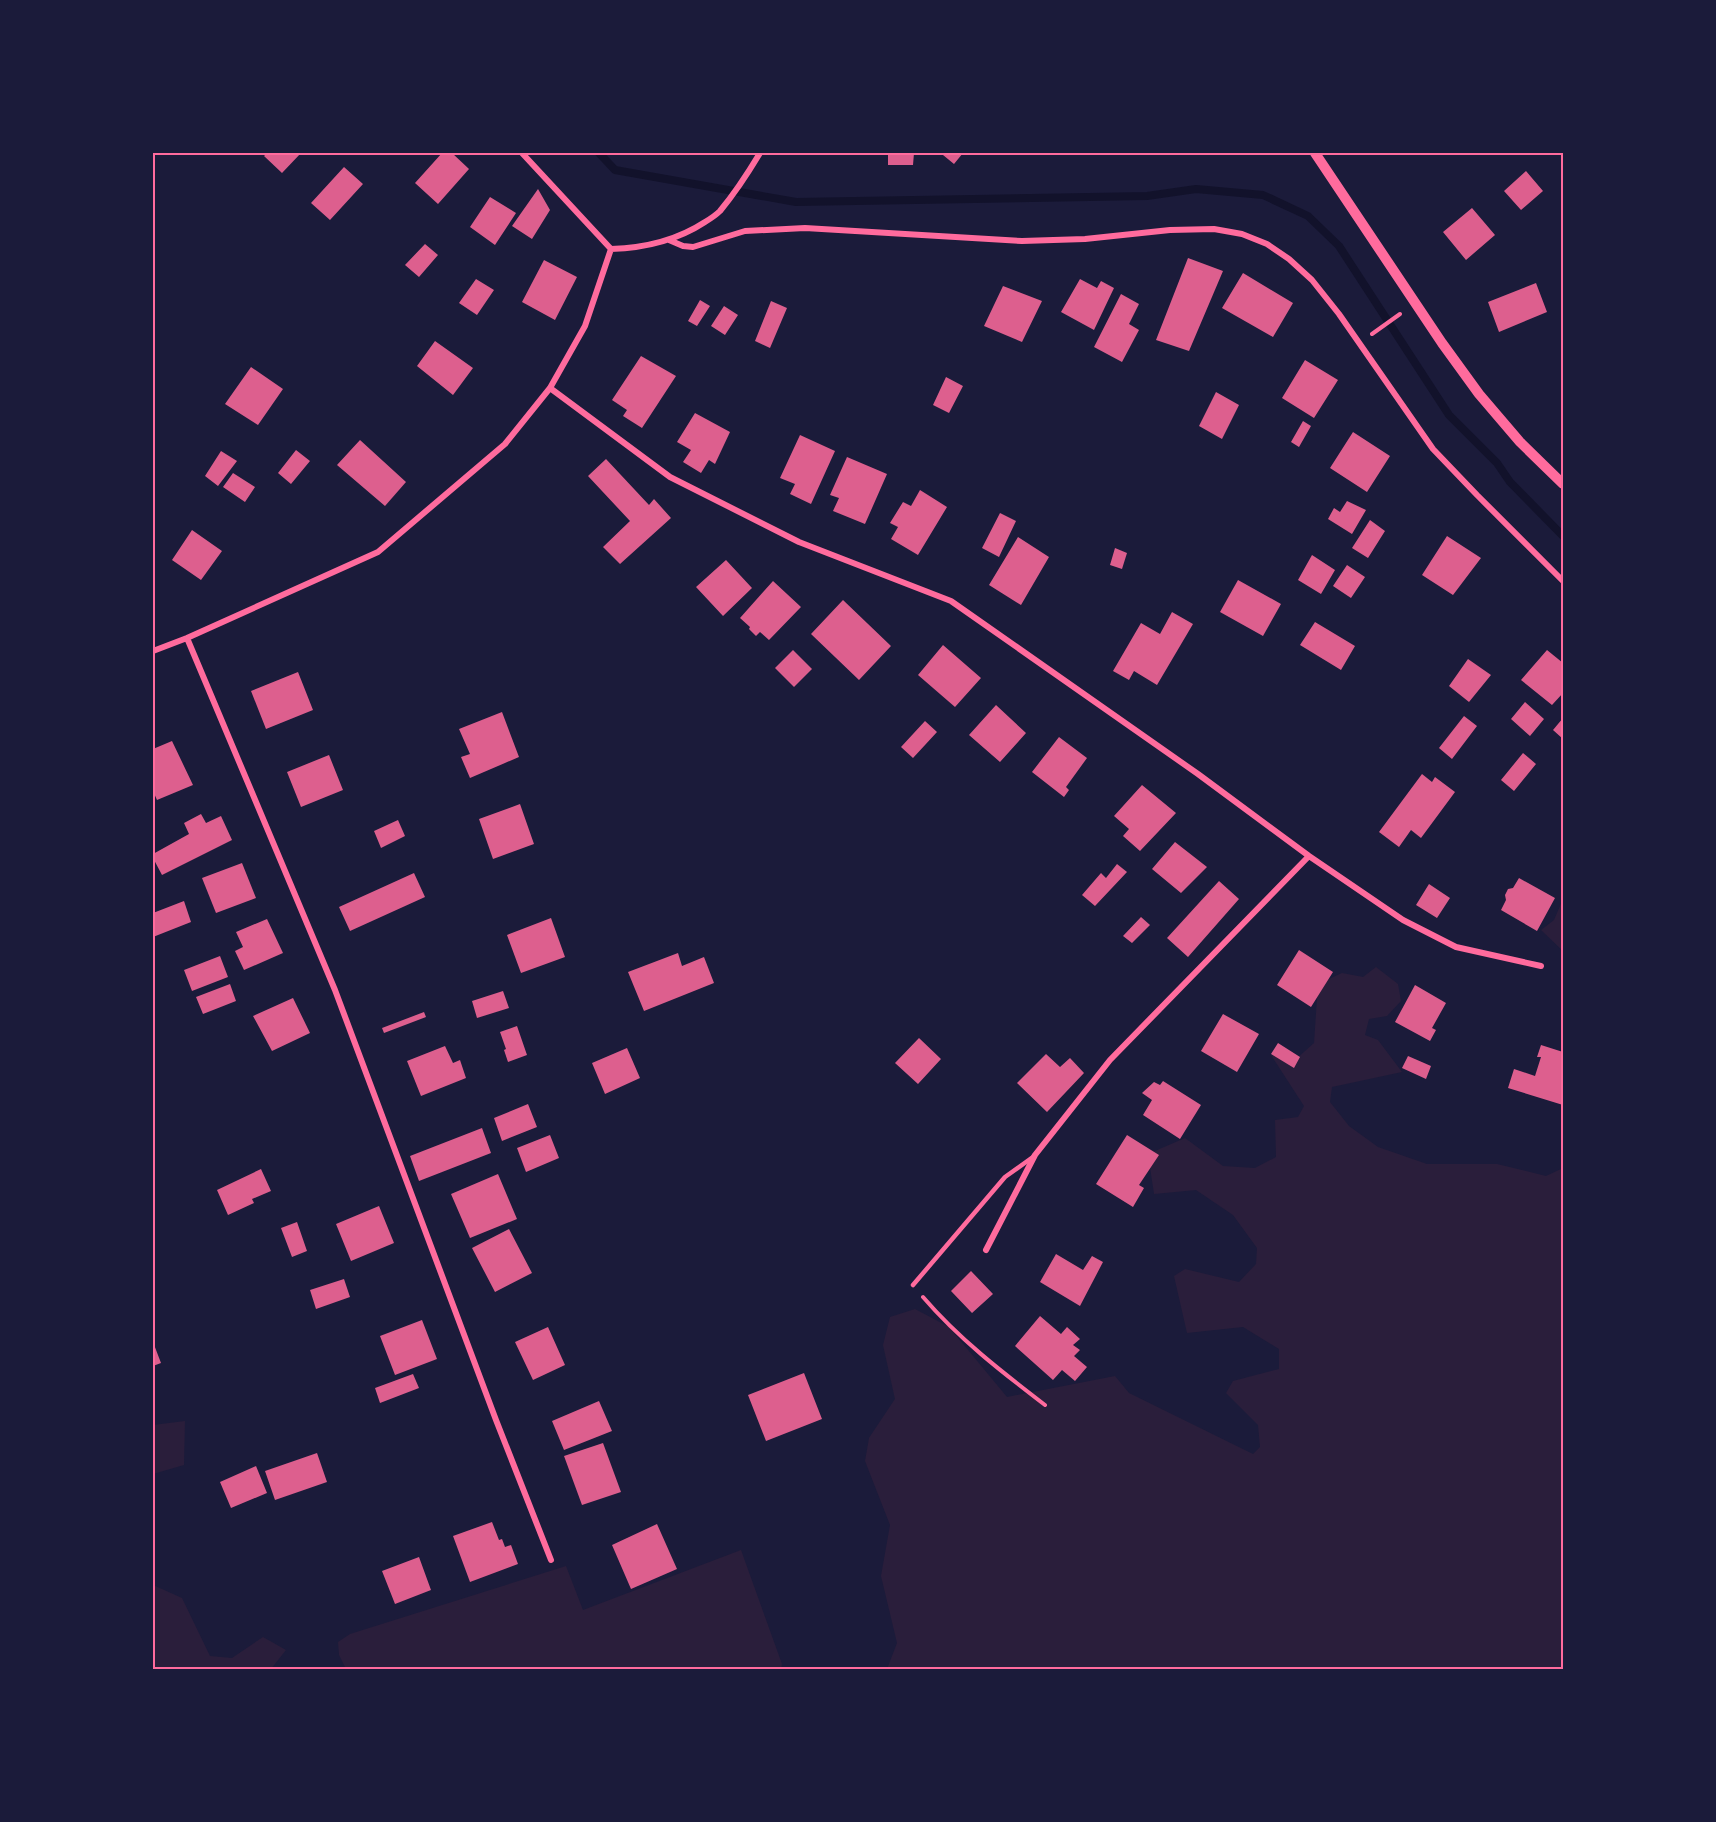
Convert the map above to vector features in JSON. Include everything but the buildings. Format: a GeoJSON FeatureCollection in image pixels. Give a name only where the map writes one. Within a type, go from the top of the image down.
{"type":"FeatureCollection","features":[{"type":"Feature","properties":{"kind":"street"},"geometry":{"type":"LineString","coordinates":[[522,153],[611,249]]}},
{"type":"Feature","properties":{"kind":"street"},"geometry":{"type":"LineString","coordinates":[[611,249],[650,246],[695,229],[718,213],[748,174],[760,153]]}},
{"type":"Feature","properties":{"kind":"street"},"geometry":{"type":"LineString","coordinates":[[1315,153],[1442,343],[1479,394],[1520,442],[1563,484]]}},
{"type":"Feature","properties":{"kind":"street"},"geometry":{"type":"LineString","coordinates":[[669,240],[683,246],[693,247],[745,231],[805,228],[1023,241],[1170,230],[1214,229],[1242,234],[1267,244],[1289,259],[1312,280],[1339,314],[1433,449],[1563,581]]}},
{"type":"Feature","properties":{"kind":"street"},"geometry":{"type":"LineString","coordinates":[[153,651],[378,552],[505,444],[550,388],[585,326],[611,249]]}},
{"type":"Feature","properties":{"kind":"street"},"geometry":{"type":"LineString","coordinates":[[550,388],[670,477],[799,542],[951,601],[1189,768],[1309,856],[1403,920],[1456,947],[1541,966]]}},
{"type":"Feature","properties":{"kind":"street"},"geometry":{"type":"LineString","coordinates":[[187,638],[335,990],[551,1560]]}},
{"type":"Feature","properties":{"kind":"street"},"geometry":{"type":"LineString","coordinates":[[986,1250],[1035,1155],[1110,1060],[1309,856]]}},
{"type":"Feature","properties":{"kind":"lane"},"geometry":{"type":"LineString","coordinates":[[913,1285],[1005,1177],[1035,1155]]}},
{"type":"Feature","properties":{"kind":"path"},"geometry":{"type":"LineString","coordinates":[[1368,338],[1405,310]]}},
{"type":"Feature","properties":{"kind":"path"},"geometry":{"type":"LineString","coordinates":[[913,1285],[942,1319],[992,1364],[1045,1405]]}},
{"type":"Feature","properties":{"kind":"shaded area"},"geometry":{"type":"Polygon","coordinates":[[[1563,899],[1563,951],[1541,930],[1554,920],[1563,899]]]}},
{"type":"Feature","properties":{"kind":"shaded area"},"geometry":{"type":"Polygon","coordinates":[[[1376,967],[1398,984],[1401,1001],[1387,1016],[1369,1019],[1365,1035],[1378,1040],[1402,1072],[1332,1087],[1330,1102],[1349,1126],[1378,1147],[1427,1164],[1497,1164],[1546,1176],[1563,1168],[1563,1669],[887,1669],[897,1643],[881,1576],[890,1525],[865,1461],[869,1438],[895,1399],[883,1345],[890,1317],[915,1309],[949,1327],[1007,1397],[1115,1376],[1129,1393],[1253,1454],[1260,1447],[1258,1425],[1226,1393],[1233,1381],[1279,1369],[1279,1349],[1243,1327],[1187,1333],[1174,1276],[1185,1269],[1239,1282],[1256,1264],[1257,1248],[1233,1215],[1196,1190],[1154,1194],[1148,1154],[1185,1138],[1223,1166],[1255,1168],[1276,1157],[1275,1120],[1298,1117],[1304,1106],[1271,1055],[1295,1060],[1314,1043],[1318,984],[1342,973],[1363,977],[1376,967]]]}},
{"type":"Feature","properties":{"kind":"shaded area"},"geometry":{"type":"Polygon","coordinates":[[[185,1421],[184,1465],[153,1474],[153,1425],[185,1421]]]}},
{"type":"Feature","properties":{"kind":"shaded area"},"geometry":{"type":"Polygon","coordinates":[[[741,1550],[782,1664],[781,1669],[346,1669],[339,1655],[338,1642],[350,1634],[566,1566],[583,1610],[741,1550]]]}},
{"type":"Feature","properties":{"kind":"shaded area"},"geometry":{"type":"Polygon","coordinates":[[[153,1585],[182,1598],[210,1656],[232,1658],[263,1637],[286,1650],[271,1669],[153,1669],[153,1585]]]}},
{"type":"Feature","properties":{"kind":"waterway"},"geometry":{"type":"LineString","coordinates":[[599,153],[615,170],[796,202],[1147,196],[1196,189],[1263,195],[1308,216],[1339,246],[1449,415],[1497,463],[1510,482],[1563,536]]}}]}
